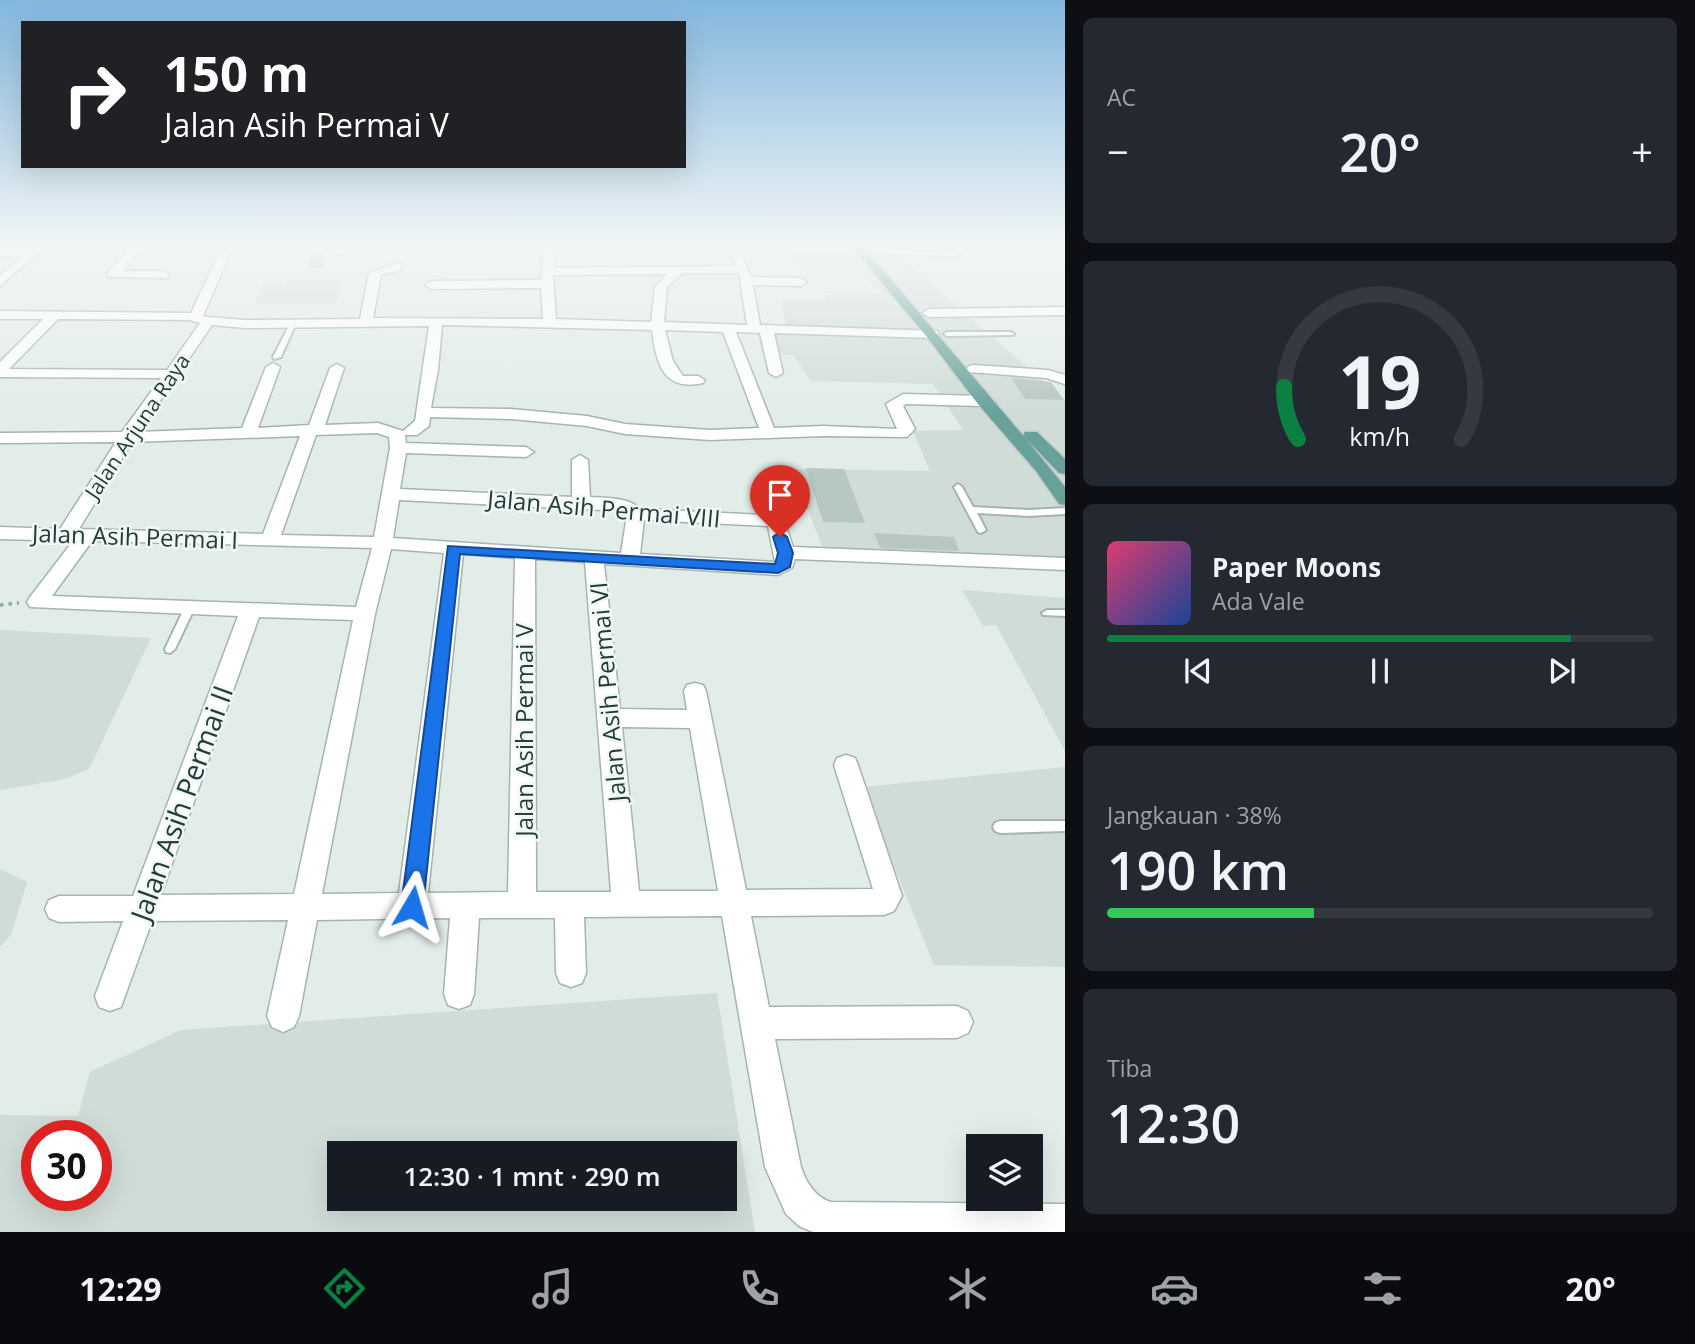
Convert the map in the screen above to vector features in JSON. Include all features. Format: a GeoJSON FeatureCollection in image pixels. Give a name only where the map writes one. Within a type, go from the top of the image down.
{"type":"FeatureCollection","features":[{"type":"Feature","properties":{"kind":"main road"},"geometry":{"type":"LineString","coordinates":[[913,300],[939,334],[983,401],[1042,467],[1065,500]]}},
{"type":"Feature","properties":{"kind":"main road"},"geometry":{"type":"LineString","coordinates":[[918,300],[929,313],[939,334],[974,369],[1013,418],[1065,469]]}},
{"type":"Feature","properties":{"kind":"street","name":"Jalan Arjuna Raya"},"geometry":{"type":"LineString","coordinates":[[67,533],[127,437],[172,374],[202,319],[209,300]]}},
{"type":"Feature","properties":{"kind":"street"},"geometry":{"type":"LineString","coordinates":[[366,322],[370,300]]}},
{"type":"Feature","properties":{"kind":"street"},"geometry":{"type":"LineString","coordinates":[[549,300],[550,322]]}},
{"type":"Feature","properties":{"kind":"street"},"geometry":{"type":"LineString","coordinates":[[659,300],[661,351],[673,376],[680,380],[698,380]]}},
{"type":"Feature","properties":{"kind":"street"},"geometry":{"type":"LineString","coordinates":[[752,300],[776,373]]}},
{"type":"Feature","properties":{"kind":"street"},"geometry":{"type":"LineString","coordinates":[[929,313],[1065,311]]}},
{"type":"Feature","properties":{"kind":"street"},"geometry":{"type":"LineString","coordinates":[[0,315],[202,319],[237,324],[550,322],[939,334]]}},
{"type":"Feature","properties":{"kind":"street"},"geometry":{"type":"LineString","coordinates":[[0,372],[54,316]]}},
{"type":"Feature","properties":{"kind":"street"},"geometry":{"type":"LineString","coordinates":[[411,432],[423,423],[422,412],[431,370],[436,321]]}},
{"type":"Feature","properties":{"kind":"street"},"geometry":{"type":"LineString","coordinates":[[728,328],[768,432]]}},
{"type":"Feature","properties":{"kind":"street"},"geometry":{"type":"LineString","coordinates":[[248,434],[275,362]]}},
{"type":"Feature","properties":{"kind":"street","name":"Jalan Asih Permai I"},"geometry":{"type":"LineString","coordinates":[[270,540],[309,432],[316,428],[337,368]]}},
{"type":"Feature","properties":{"kind":"street"},"geometry":{"type":"LineString","coordinates":[[974,369],[1048,374],[1065,380]]}},
{"type":"Feature","properties":{"kind":"street"},"geometry":{"type":"LineString","coordinates":[[0,372],[172,374]]}},
{"type":"Feature","properties":{"kind":"street"},"geometry":{"type":"LineString","coordinates":[[422,412],[511,414],[587,421],[625,429],[710,435],[768,432],[901,434],[907,429],[894,404],[903,399],[983,401]]}},
{"type":"Feature","properties":{"kind":"street"},"geometry":{"type":"LineString","coordinates":[[0,438],[248,434],[378,428],[397,434],[398,448],[383,543],[365,614],[283,1016]]}},
{"type":"Feature","properties":{"kind":"street"},"geometry":{"type":"LineString","coordinates":[[398,448],[526,452]]}},
{"type":"Feature","properties":{"kind":"street"},"geometry":{"type":"LineString","coordinates":[[580,460],[581,502]]}},
{"type":"Feature","properties":{"kind":"street"},"geometry":{"type":"LineString","coordinates":[[767,492],[785,553],[1065,564]]}},
{"type":"Feature","properties":{"kind":"street","name":"Jalan Asih Permai VIII"},"geometry":{"type":"LineString","coordinates":[[391,494],[581,502],[628,507],[636,514],[775,521]]}},
{"type":"Feature","properties":{"kind":"street"},"geometry":{"type":"LineString","coordinates":[[630,559],[636,514]]}},
{"type":"Feature","properties":{"kind":"street","name":"Jalan Asih Permai I"},"geometry":{"type":"LineString","coordinates":[[0,533],[383,543]]}},
{"type":"Feature","properties":{"kind":"street"},"geometry":{"type":"LineString","coordinates":[[88,534],[37,603],[365,614]]}},
{"type":"Feature","properties":{"kind":"street"},"geometry":{"type":"LineString","coordinates":[[383,543],[594,557]]}},
{"type":"Feature","properties":{"kind":"street"},"geometry":{"type":"LineString","coordinates":[[412,907],[454,549]]}},
{"type":"Feature","properties":{"kind":"street","name":"Jalan Asih Permai V"},"geometry":{"type":"LineString","coordinates":[[522,906],[525,553]]}},
{"type":"Feature","properties":{"kind":"street","name":"Jalan Asih Permai VI"},"geometry":{"type":"LineString","coordinates":[[626,906],[594,557],[778,569],[785,564],[785,553]]}},
{"type":"Feature","properties":{"kind":"street","name":"Jalan Asih Permai II"},"geometry":{"type":"LineString","coordinates":[[110,996],[251,610]]}},
{"type":"Feature","properties":{"kind":"street"},"geometry":{"type":"LineString","coordinates":[[695,691],[698,719],[783,1167],[798,1201],[814,1216],[831,1220],[929,1226],[1065,1222]]}},
{"type":"Feature","properties":{"kind":"street"},"geometry":{"type":"LineString","coordinates":[[609,718],[698,719]]}},
{"type":"Feature","properties":{"kind":"street"},"geometry":{"type":"LineString","coordinates":[[59,909],[884,902],[888,896],[886,885],[846,765]]}},
{"type":"Feature","properties":{"kind":"street"},"geometry":{"type":"LineString","coordinates":[[569,906],[570,973]]}},
{"type":"Feature","properties":{"kind":"street"},"geometry":{"type":"LineString","coordinates":[[459,994],[465,907]]}},
{"type":"Feature","properties":{"kind":"street"},"geometry":{"type":"LineString","coordinates":[[755,1023],[957,1022]]}},
{"type":"Feature","properties":{"kind":"lane"},"geometry":{"type":"LineString","coordinates":[[275,362],[293,323]]}},
{"type":"Feature","properties":{"kind":"lane"},"geometry":{"type":"LineString","coordinates":[[939,334],[1011,334]]}},
{"type":"Feature","properties":{"kind":"lane"},"geometry":{"type":"LineString","coordinates":[[958,487],[981,530]]}},
{"type":"Feature","properties":{"kind":"lane"},"geometry":{"type":"LineString","coordinates":[[970,510],[1029,513],[1065,511]]}},
{"type":"Feature","properties":{"kind":"lane"},"geometry":{"type":"LineString","coordinates":[[170,649],[189,609]]}},
{"type":"Feature","properties":{"kind":"lane"},"geometry":{"type":"LineString","coordinates":[[1047,613],[1065,613]]}},
{"type":"Feature","properties":{"kind":"lane"},"geometry":{"type":"LineString","coordinates":[[1000,827],[1065,826]]}},
{"type":"Feature","properties":{"kind":"shaded area"},"geometry":{"type":"Polygon","coordinates":[[[256,300],[337,300],[336,303],[255,303],[256,300]]]}},
{"type":"Feature","properties":{"kind":"shaded area"},"geometry":{"type":"Polygon","coordinates":[[[782,300],[950,300],[1065,400],[1065,565],[824,551],[792,469],[930,471],[913,431],[963,430],[933,384],[811,381],[793,355],[762,352],[756,326],[786,326],[782,300]]]}},
{"type":"Feature","properties":{"kind":"shaded area"},"geometry":{"type":"Polygon","coordinates":[[[962,590],[1065,598],[1065,751],[996,625],[983,626],[962,590]]]}},
{"type":"Feature","properties":{"kind":"shaded area"},"geometry":{"type":"Polygon","coordinates":[[[0,630],[151,638],[89,769],[65,779],[0,790],[0,630]]]}},
{"type":"Feature","properties":{"kind":"shaded area"},"geometry":{"type":"Polygon","coordinates":[[[1065,767],[1065,967],[934,965],[862,787],[1065,767]]]}},
{"type":"Feature","properties":{"kind":"shaded area"},"geometry":{"type":"Polygon","coordinates":[[[0,869],[27,882],[11,935],[0,947],[0,869]]]}},
{"type":"Feature","properties":{"kind":"shaded area"},"geometry":{"type":"Polygon","coordinates":[[[717,993],[755,1232],[0,1232],[0,1115],[78,1116],[90,1072],[181,1030],[717,993]]]}},
{"type":"Feature","properties":{"kind":"building"},"geometry":{"type":"Polygon","coordinates":[[[1011,378],[1051,382],[1064,400],[1025,399],[1011,378]]]}},
{"type":"Feature","properties":{"kind":"building"},"geometry":{"type":"Polygon","coordinates":[[[806,468],[844,469],[865,523],[823,522],[806,468]]]}},
{"type":"Feature","properties":{"kind":"building"},"geometry":{"type":"Polygon","coordinates":[[[874,533],[954,537],[959,551],[880,548],[874,533]]]}},
{"type":"Feature","properties":{"kind":"route"},"geometry":{"type":"LineString","coordinates":[[412,907],[454,549],[778,569],[785,564],[780,537]]}}]}
